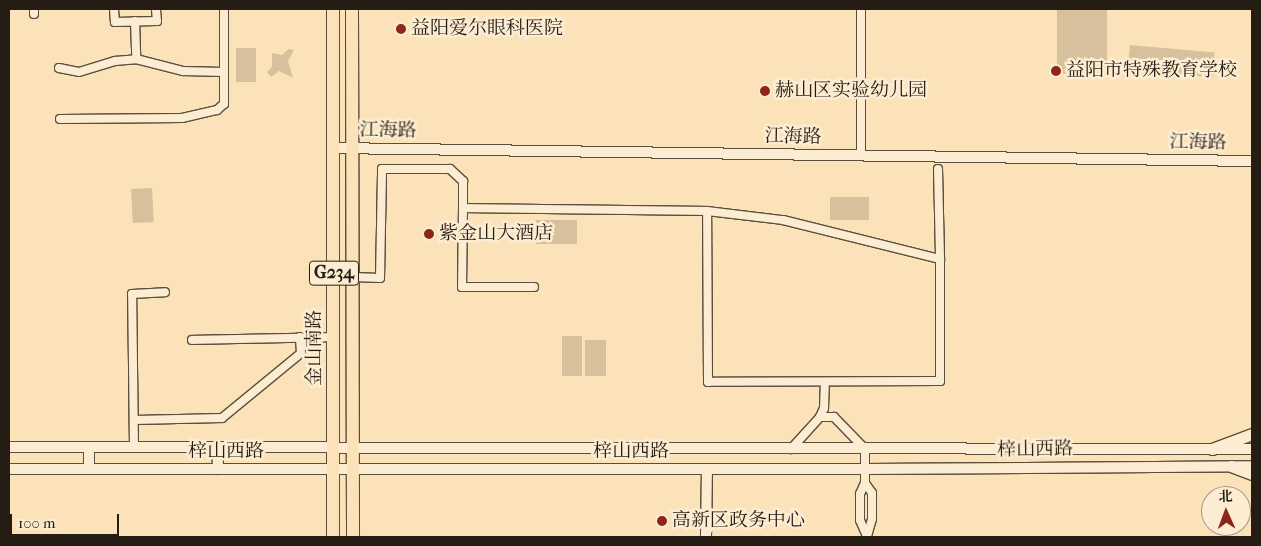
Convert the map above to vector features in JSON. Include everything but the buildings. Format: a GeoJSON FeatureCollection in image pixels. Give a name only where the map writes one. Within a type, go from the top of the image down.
{"type":"FeatureCollection","features":[{"type":"Feature","properties":{"kind":"highway","name":"金山南路"},"geometry":{"type":"LineString","coordinates":[[333,9],[333,537]]}},
{"type":"Feature","properties":{"kind":"highway","name":"金山南路"},"geometry":{"type":"LineString","coordinates":[[352,9],[353,537]]}},
{"type":"Feature","properties":{"kind":"main road"},"geometry":{"type":"LineString","coordinates":[[1212,449],[1252,434]]}},
{"type":"Feature","properties":{"kind":"main road"},"geometry":{"type":"LineString","coordinates":[[1231,466],[1252,474]]}},
{"type":"Feature","properties":{"kind":"street"},"geometry":{"type":"LineString","coordinates":[[114,9],[115,22],[156,21],[156,9]]}},
{"type":"Feature","properties":{"kind":"street"},"geometry":{"type":"LineString","coordinates":[[60,119],[201,115],[224,104],[224,9]]}},
{"type":"Feature","properties":{"kind":"street"},"geometry":{"type":"LineString","coordinates":[[861,9],[861,156]]}},
{"type":"Feature","properties":{"kind":"street"},"geometry":{"type":"LineString","coordinates":[[135,21],[136,59]]}},
{"type":"Feature","properties":{"kind":"street"},"geometry":{"type":"LineString","coordinates":[[59,68],[79,72],[115,61],[136,59],[183,71],[224,72]]}},
{"type":"Feature","properties":{"kind":"street","name":"江海路"},"geometry":{"type":"LineString","coordinates":[[333,148],[1252,161]]}},
{"type":"Feature","properties":{"kind":"street"},"geometry":{"type":"LineString","coordinates":[[352,277],[380,278],[382,169],[450,169],[463,182],[462,287],[534,287]]}},
{"type":"Feature","properties":{"kind":"street"},"geometry":{"type":"LineString","coordinates":[[707,211],[708,382],[827,384],[940,381],[938,169]]}},
{"type":"Feature","properties":{"kind":"street"},"geometry":{"type":"LineString","coordinates":[[463,208],[707,211],[783,220],[940,259]]}},
{"type":"Feature","properties":{"kind":"street"},"geometry":{"type":"LineString","coordinates":[[134,447],[132,294],[165,292]]}},
{"type":"Feature","properties":{"kind":"street"},"geometry":{"type":"LineString","coordinates":[[192,340],[334,337]]}},
{"type":"Feature","properties":{"kind":"street"},"geometry":{"type":"LineString","coordinates":[[134,420],[222,418],[301,353],[300,338]]}},
{"type":"Feature","properties":{"kind":"street"},"geometry":{"type":"LineString","coordinates":[[790,449],[820,416],[824,408],[827,384]]}},
{"type":"Feature","properties":{"kind":"street"},"geometry":{"type":"LineString","coordinates":[[827,384],[830,408],[834,417],[865,449],[865,483],[860,494],[860,520],[867,537]]}},
{"type":"Feature","properties":{"kind":"street"},"geometry":{"type":"LineString","coordinates":[[820,416],[834,417]]}},
{"type":"Feature","properties":{"kind":"street","name":"梓山西路"},"geometry":{"type":"LineString","coordinates":[[9,447],[1252,449]]}},
{"type":"Feature","properties":{"kind":"street"},"geometry":{"type":"LineString","coordinates":[[88,469],[89,447]]}},
{"type":"Feature","properties":{"kind":"street"},"geometry":{"type":"LineString","coordinates":[[217,448],[218,469]]}},
{"type":"Feature","properties":{"kind":"street","name":"梓山西路"},"geometry":{"type":"LineString","coordinates":[[9,469],[865,469],[1252,466]]}},
{"type":"Feature","properties":{"kind":"street"},"geometry":{"type":"LineString","coordinates":[[706,537],[707,469]]}},
{"type":"Feature","properties":{"kind":"street"},"geometry":{"type":"LineString","coordinates":[[865,483],[872,494],[872,519],[867,537]]}},
{"type":"Feature","properties":{"kind":"shaded area"},"geometry":{"type":"Polygon","coordinates":[[[1057,9],[1107,9],[1107,74],[1057,74],[1057,9]]]}},
{"type":"Feature","properties":{"kind":"shaded area"},"geometry":{"type":"Polygon","coordinates":[[[1130,45],[1215,52],[1212,77],[1128,70],[1130,45]]]}},
{"type":"Feature","properties":{"kind":"shaded area"},"geometry":{"type":"Polygon","coordinates":[[[236,48],[256,48],[256,82],[236,82],[236,48]]]}},
{"type":"Feature","properties":{"kind":"shaded area"},"geometry":{"type":"Polygon","coordinates":[[[289,49],[294,50],[288,61],[293,78],[279,71],[271,77],[267,72],[272,67],[272,53],[282,55],[289,49]]]}},
{"type":"Feature","properties":{"kind":"shaded area"},"geometry":{"type":"Polygon","coordinates":[[[152,188],[154,222],[133,223],[131,189],[152,188]]]}},
{"type":"Feature","properties":{"kind":"shaded area"},"geometry":{"type":"Polygon","coordinates":[[[830,197],[869,197],[869,220],[830,220],[830,197]]]}},
{"type":"Feature","properties":{"kind":"shaded area"},"geometry":{"type":"Polygon","coordinates":[[[536,220],[577,220],[577,244],[536,244],[536,220]]]}},
{"type":"Feature","properties":{"kind":"shaded area"},"geometry":{"type":"Polygon","coordinates":[[[562,336],[582,336],[582,376],[562,376],[562,336]]]}},
{"type":"Feature","properties":{"kind":"shaded area"},"geometry":{"type":"Polygon","coordinates":[[[585,340],[606,340],[606,376],[585,376],[585,340]]]}},
{"type":"Feature","properties":{"kind":"place","name":"益阳爱尔眼科医院"},"geometry":{"type":"Point","coordinates":[401,29]}},
{"type":"Feature","properties":{"kind":"place","name":"益阳市特殊教育学校"},"geometry":{"type":"Point","coordinates":[1056,71]}},
{"type":"Feature","properties":{"kind":"place","name":"赫山区实验幼儿园"},"geometry":{"type":"Point","coordinates":[765,91]}},
{"type":"Feature","properties":{"kind":"place","name":"紫金山大酒店"},"geometry":{"type":"Point","coordinates":[429,234]}},
{"type":"Feature","properties":{"kind":"place","name":"高新区政务中心"},"geometry":{"type":"Point","coordinates":[662,521]}}]}
